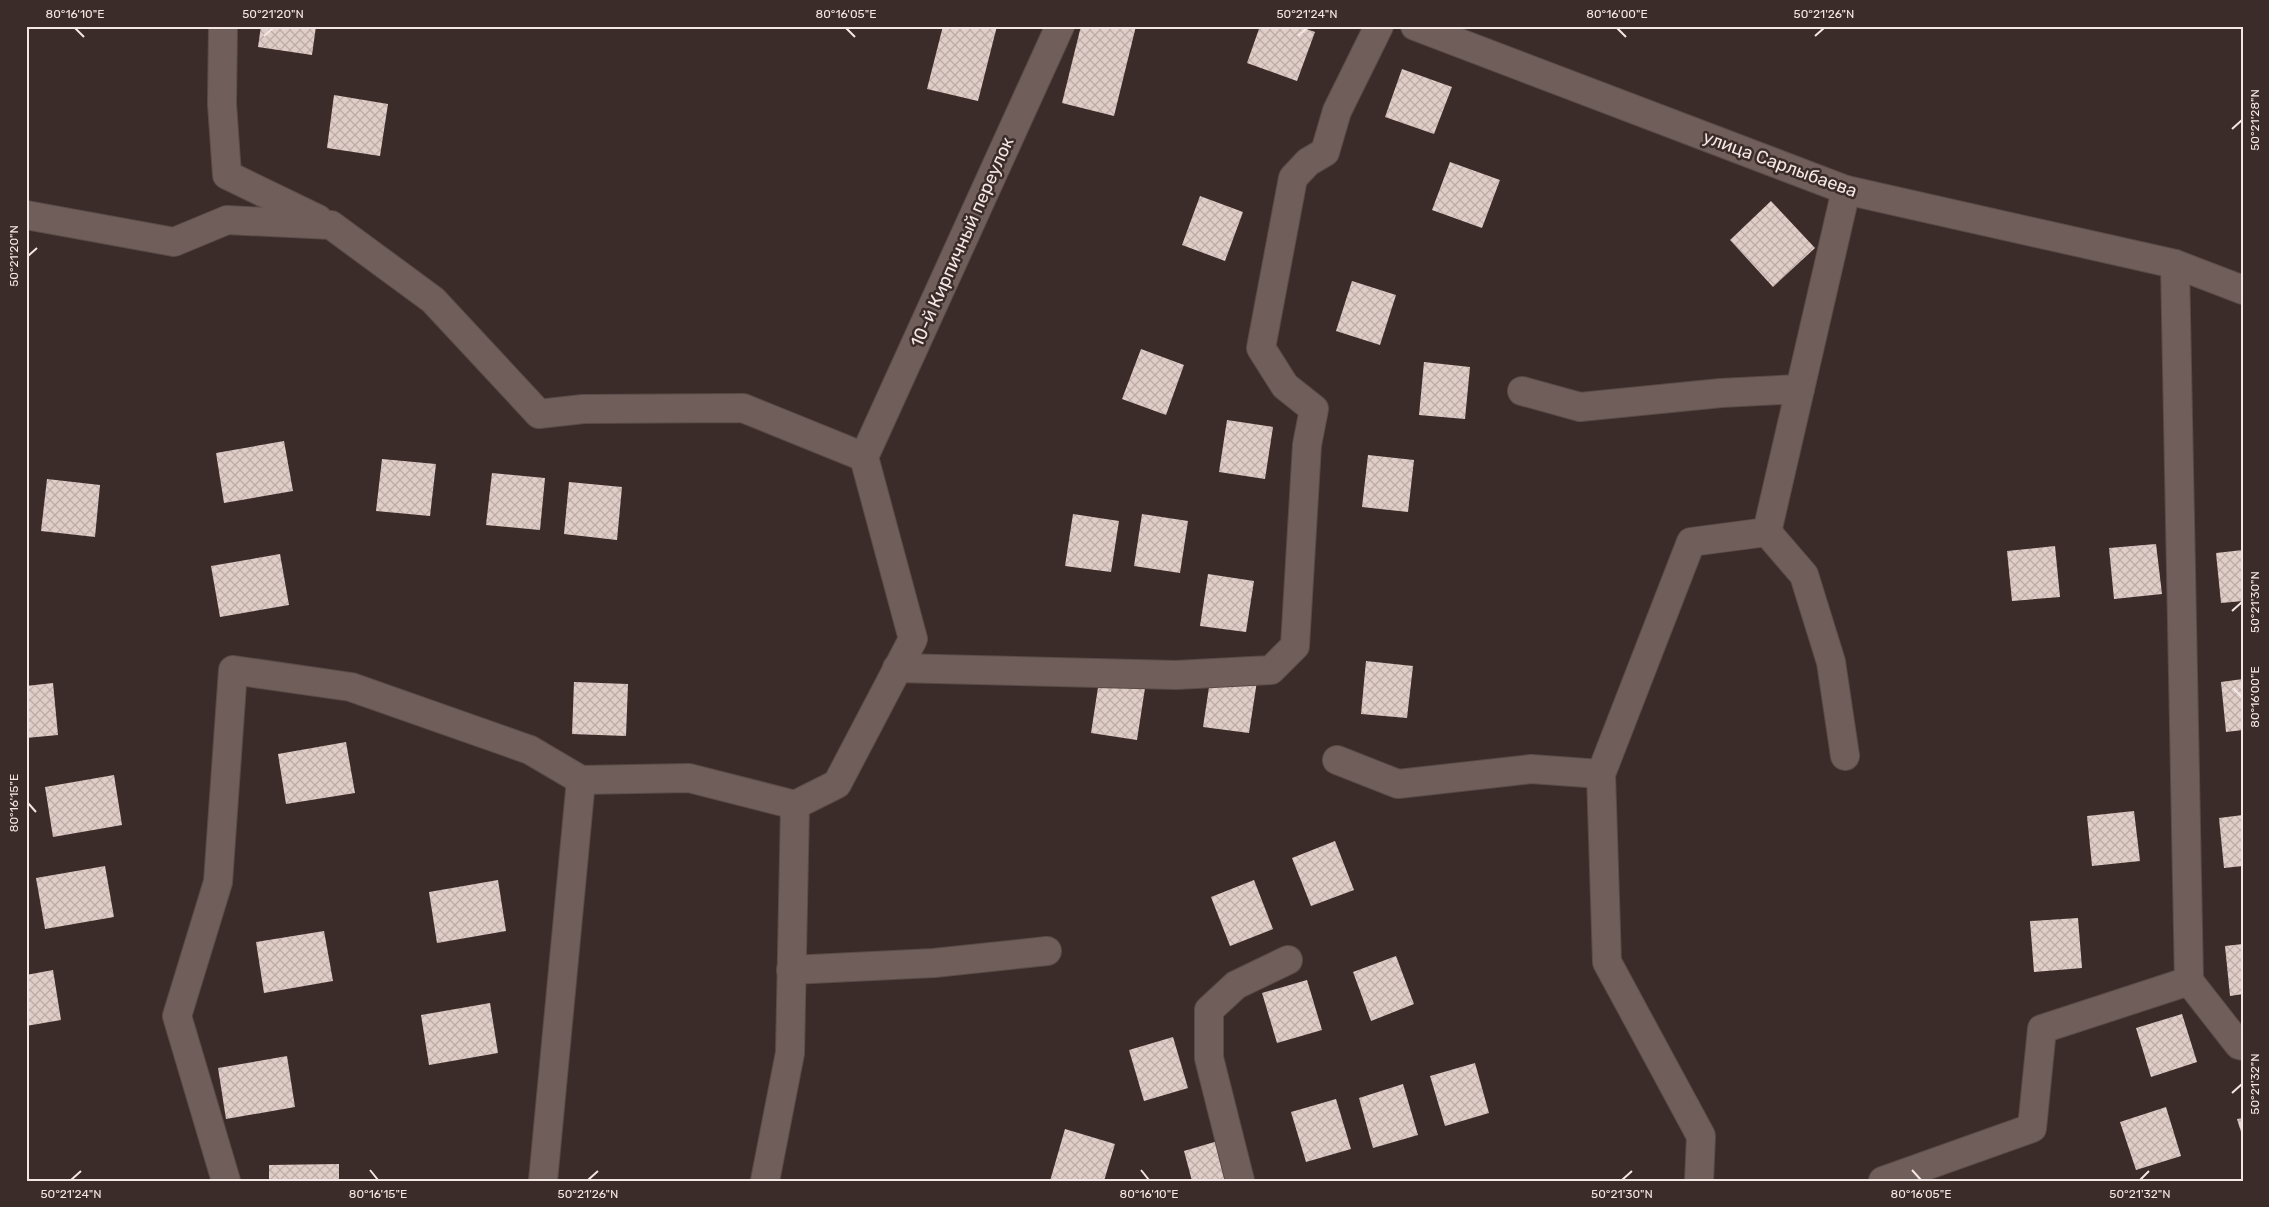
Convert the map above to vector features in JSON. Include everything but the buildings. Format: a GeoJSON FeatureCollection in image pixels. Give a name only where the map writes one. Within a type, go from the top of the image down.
{"type":"FeatureCollection","features":[{"type":"Feature","properties":{"kind":"street"},"geometry":{"type":"LineString","coordinates":[[223,26],[222,104],[226,175],[331,225],[433,300],[539,414],[583,409],[743,408],[864,457],[913,639],[838,784],[795,805],[689,778],[582,780],[530,750],[351,687],[233,670],[218,882],[177,1016],[226,1181]]}},
{"type":"Feature","properties":{"kind":"street","name":"10-й Кирпичный переулок"},"geometry":{"type":"LineString","coordinates":[[864,457],[1060,26]]}},
{"type":"Feature","properties":{"kind":"street"},"geometry":{"type":"LineString","coordinates":[[897,668],[1176,675],[1243,672],[1272,670],[1295,646],[1307,445],[1314,409],[1285,386],[1261,348],[1293,178],[1308,162],[1325,152],[1337,111],[1378,26]]}},
{"type":"Feature","properties":{"kind":"street","name":"улица Сарлыбаева"},"geometry":{"type":"LineString","coordinates":[[1415,26],[1846,190],[2176,264],[2243,290]]}},
{"type":"Feature","properties":{"kind":"street"},"geometry":{"type":"LineString","coordinates":[[1767,532],[1846,190]]}},
{"type":"Feature","properties":{"kind":"street"},"geometry":{"type":"LineString","coordinates":[[26,215],[174,242],[227,220],[331,225]]}},
{"type":"Feature","properties":{"kind":"street"},"geometry":{"type":"LineString","coordinates":[[2176,264],[2190,981],[2239,1045],[2243,1046]]}},
{"type":"Feature","properties":{"kind":"street"},"geometry":{"type":"LineString","coordinates":[[1522,391],[1580,407],[1712,394],[1800,389]]}},
{"type":"Feature","properties":{"kind":"street"},"geometry":{"type":"LineString","coordinates":[[1767,532],[1804,575],[1831,662],[1845,756]]}},
{"type":"Feature","properties":{"kind":"street"},"geometry":{"type":"LineString","coordinates":[[1699,1181],[1701,1136],[1607,962],[1601,774],[1691,542],[1767,532]]}},
{"type":"Feature","properties":{"kind":"street"},"geometry":{"type":"LineString","coordinates":[[1337,760],[1398,784],[1531,769],[1601,774]]}},
{"type":"Feature","properties":{"kind":"street"},"geometry":{"type":"LineString","coordinates":[[543,1181],[582,780]]}},
{"type":"Feature","properties":{"kind":"street"},"geometry":{"type":"LineString","coordinates":[[769,1180],[790,1053],[795,805]]}},
{"type":"Feature","properties":{"kind":"street"},"geometry":{"type":"LineString","coordinates":[[791,970],[934,964],[1046,951]]}},
{"type":"Feature","properties":{"kind":"street"},"geometry":{"type":"LineString","coordinates":[[1240,1181],[1209,1058],[1209,1010],[1236,985],[1288,960]]}},
{"type":"Feature","properties":{"kind":"street"},"geometry":{"type":"LineString","coordinates":[[1883,1181],[2032,1128],[2042,1029],[2190,981]]}}]}
